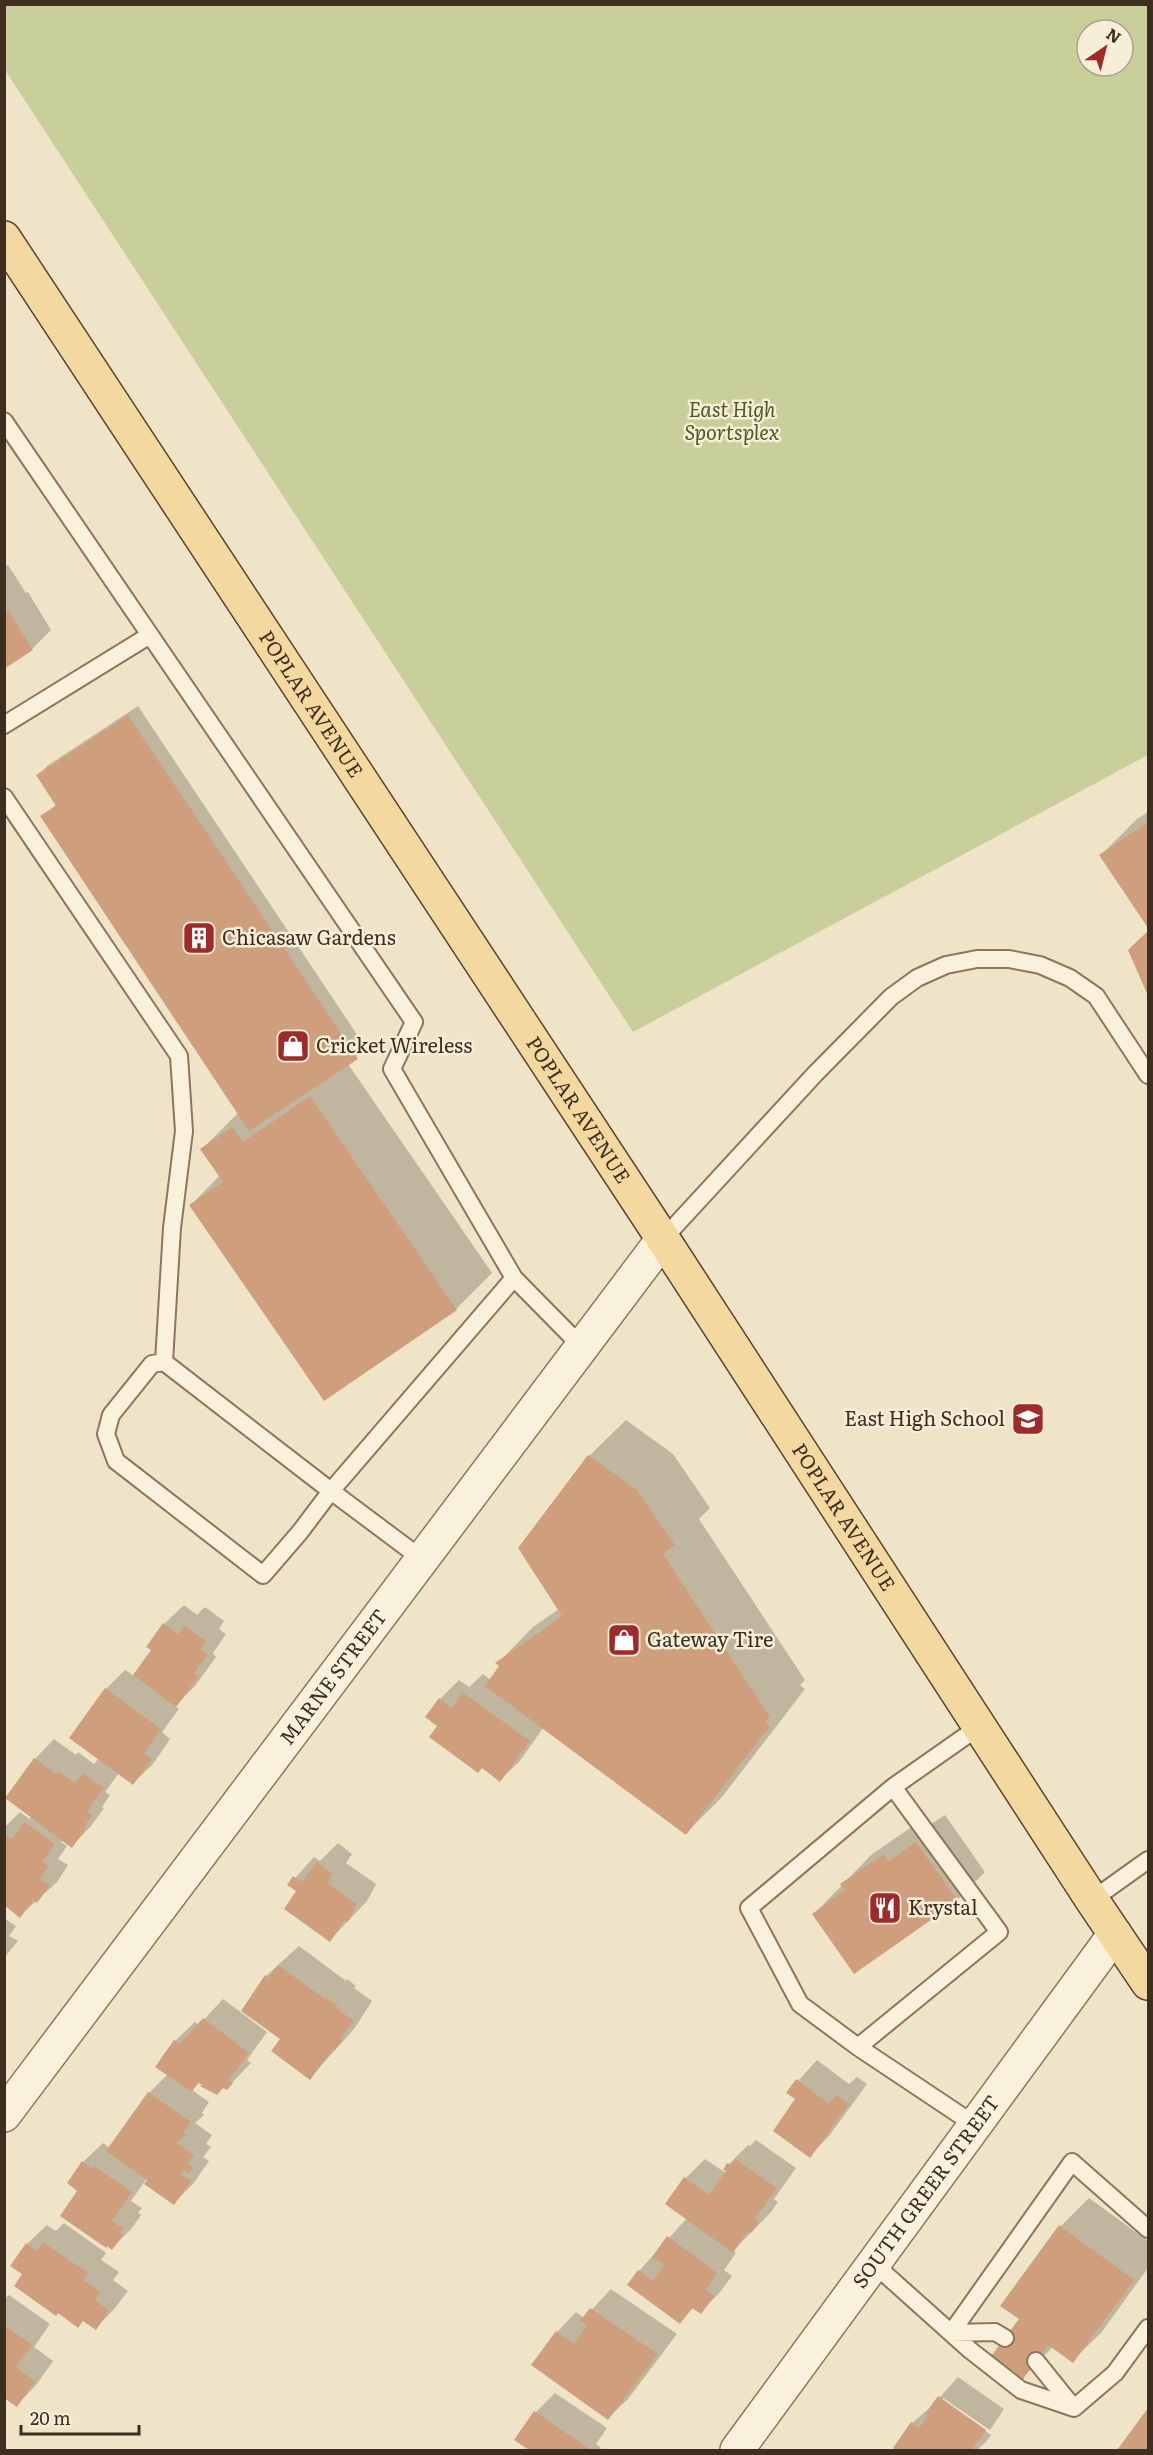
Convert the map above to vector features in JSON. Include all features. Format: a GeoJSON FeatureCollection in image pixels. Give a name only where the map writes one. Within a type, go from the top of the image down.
{"type":"FeatureCollection","features":[{"type":"Feature","properties":{"kind":"main road","name":"POPLAR AVENUE"},"geometry":{"type":"LineString","coordinates":[[4,238],[663,1239],[1092,1900],[1149,1983]]}},
{"type":"Feature","properties":{"kind":"street","name":"MARNE STREET"},"geometry":{"type":"LineString","coordinates":[[4,2115],[663,1239]]}},
{"type":"Feature","properties":{"kind":"street","name":"SOUTH GREER STREET"},"geometry":{"type":"LineString","coordinates":[[737,2451],[1115,1934]]}},
{"type":"Feature","properties":{"kind":"lane"},"geometry":{"type":"LineString","coordinates":[[4,421],[414,1022],[392,1069],[514,1278],[582,1347]]}},
{"type":"Feature","properties":{"kind":"lane"},"geometry":{"type":"LineString","coordinates":[[4,726],[150,635]]}},
{"type":"Feature","properties":{"kind":"lane"},"geometry":{"type":"LineString","coordinates":[[4,797],[179,1056],[184,1131],[172,1228],[164,1362]]}},
{"type":"Feature","properties":{"kind":"lane"},"geometry":{"type":"LineString","coordinates":[[663,1239],[815,1074],[891,997],[917,978],[946,966],[977,959],[1009,959],[1040,965],[1070,978],[1096,996],[1149,1075]]}},
{"type":"Feature","properties":{"kind":"lane"},"geometry":{"type":"LineString","coordinates":[[422,1559],[330,1491],[164,1362],[152,1364],[111,1415],[106,1434],[116,1461],[263,1575],[300,1532],[330,1491],[514,1278]]}},
{"type":"Feature","properties":{"kind":"lane"},"geometry":{"type":"LineString","coordinates":[[975,2125],[858,2048],[800,2004],[749,1908],[893,1787],[980,1726]]}},
{"type":"Feature","properties":{"kind":"lane"},"geometry":{"type":"LineString","coordinates":[[858,2048],[999,1932],[893,1787]]}},
{"type":"Feature","properties":{"kind":"lane"},"geometry":{"type":"LineString","coordinates":[[1092,1900],[1149,1860]]}},
{"type":"Feature","properties":{"kind":"lane"},"geometry":{"type":"LineString","coordinates":[[951,2333],[1072,2162],[1149,2229]]}},
{"type":"Feature","properties":{"kind":"lane"},"geometry":{"type":"LineString","coordinates":[[874,2264],[951,2333],[1021,2390],[1074,2408]]}},
{"type":"Feature","properties":{"kind":"lane"},"geometry":{"type":"LineString","coordinates":[[1074,2408],[1115,2373],[1149,2328]]}},
{"type":"Feature","properties":{"kind":"lane"},"geometry":{"type":"LineString","coordinates":[[951,2333],[995,2332],[1005,2338]]}},
{"type":"Feature","properties":{"kind":"lane"},"geometry":{"type":"LineString","coordinates":[[1036,2361],[1074,2408]]}},
{"type":"Feature","properties":{"kind":"green space","name":"East High Sportsplex"},"geometry":{"type":"Polygon","coordinates":[[[5,4],[1148,5],[1148,755],[633,1032],[5,70],[5,4]]]}},
{"type":"Feature","properties":{"kind":"building"},"geometry":{"type":"Polygon","coordinates":[[[4,608],[8,610],[33,650],[4,669],[4,608]]]}},
{"type":"Feature","properties":{"kind":"building","name":"Chicasaw Gardens"},"geometry":{"type":"Polygon","coordinates":[[[128,715],[358,1059],[249,1131],[40,816],[56,806],[36,775],[128,715]]]}},
{"type":"Feature","properties":{"kind":"building"},"geometry":{"type":"Polygon","coordinates":[[[1148,822],[1148,928],[1099,855],[1148,822]]]}},
{"type":"Feature","properties":{"kind":"building"},"geometry":{"type":"Polygon","coordinates":[[[1148,931],[1148,996],[1128,950],[1148,931]]]}},
{"type":"Feature","properties":{"kind":"building"},"geometry":{"type":"Polygon","coordinates":[[[310,1096],[457,1310],[324,1401],[189,1205],[223,1182],[200,1149],[232,1127],[243,1142],[310,1096]]]}},
{"type":"Feature","properties":{"kind":"building","name":"Gateway Tire"},"geometry":{"type":"Polygon","coordinates":[[[588,1455],[637,1490],[675,1545],[663,1554],[770,1717],[765,1722],[770,1726],[686,1835],[485,1686],[499,1666],[495,1663],[562,1616],[518,1548],[588,1455]]]}},
{"type":"Feature","properties":{"kind":"building"},"geometry":{"type":"Polygon","coordinates":[[[163,1623],[178,1634],[185,1626],[206,1641],[201,1649],[208,1654],[194,1673],[198,1677],[176,1707],[133,1675],[151,1650],[146,1647],[163,1623]]]}},
{"type":"Feature","properties":{"kind":"building"},"geometry":{"type":"Polygon","coordinates":[[[105,1688],[161,1729],[144,1753],[152,1759],[133,1785],[69,1738],[105,1688]]]}},
{"type":"Feature","properties":{"kind":"building"},"geometry":{"type":"Polygon","coordinates":[[[462,1692],[530,1741],[500,1782],[482,1768],[478,1773],[429,1737],[437,1726],[425,1717],[439,1698],[452,1708],[462,1692]]]}},
{"type":"Feature","properties":{"kind":"building"},"geometry":{"type":"Polygon","coordinates":[[[34,1758],[56,1774],[58,1771],[75,1783],[83,1773],[104,1788],[87,1812],[92,1815],[72,1848],[5,1798],[34,1758]]]}},
{"type":"Feature","properties":{"kind":"building"},"geometry":{"type":"Polygon","coordinates":[[[24,1822],[55,1844],[42,1862],[49,1866],[40,1879],[50,1885],[37,1903],[33,1900],[20,1918],[4,1905],[4,1834],[12,1839],[24,1822]]]}},
{"type":"Feature","properties":{"kind":"building","name":"Krystal"},"geometry":{"type":"Polygon","coordinates":[[[916,1842],[958,1901],[854,1974],[812,1914],[845,1890],[840,1884],[884,1854],[889,1861],[916,1842]]]}},
{"type":"Feature","properties":{"kind":"building"},"geometry":{"type":"Polygon","coordinates":[[[317,1862],[333,1874],[327,1883],[357,1904],[348,1922],[345,1920],[330,1942],[284,1909],[296,1891],[287,1885],[293,1876],[302,1882],[317,1862]]]}},
{"type":"Feature","properties":{"kind":"building"},"geometry":{"type":"Polygon","coordinates":[[[278,1965],[338,2006],[336,2008],[354,2021],[340,2039],[343,2040],[335,2050],[333,2049],[310,2080],[271,2051],[280,2039],[241,2011],[265,1975],[268,1978],[278,1965]]]}},
{"type":"Feature","properties":{"kind":"building"},"geometry":{"type":"Polygon","coordinates":[[[203,2018],[249,2053],[229,2080],[233,2083],[227,2090],[223,2088],[217,2095],[200,2086],[202,2085],[198,2082],[192,2092],[155,2067],[174,2040],[180,2044],[203,2018]]]}},
{"type":"Feature","properties":{"kind":"building"},"geometry":{"type":"Polygon","coordinates":[[[796,2079],[829,2104],[836,2095],[849,2104],[810,2158],[773,2131],[795,2099],[786,2093],[796,2079]]]}},
{"type":"Feature","properties":{"kind":"building"},"geometry":{"type":"Polygon","coordinates":[[[148,2092],[191,2122],[183,2133],[186,2135],[177,2143],[194,2155],[188,2164],[193,2167],[189,2173],[184,2170],[181,2174],[191,2181],[174,2205],[144,2184],[147,2180],[106,2151],[148,2092]]]}},
{"type":"Feature","properties":{"kind":"building"},"geometry":{"type":"Polygon","coordinates":[[[735,2159],[777,2188],[755,2219],[759,2222],[751,2233],[748,2231],[733,2253],[665,2204],[684,2177],[709,2195],[726,2171],[723,2170],[727,2163],[731,2165],[735,2159]]]}},
{"type":"Feature","properties":{"kind":"building"},"geometry":{"type":"Polygon","coordinates":[[[82,2161],[92,2169],[94,2166],[132,2192],[112,2221],[123,2228],[120,2233],[123,2235],[112,2250],[60,2216],[77,2191],[67,2183],[82,2161]]]}},
{"type":"Feature","properties":{"kind":"building"},"geometry":{"type":"Polygon","coordinates":[[[1059,2225],[1134,2280],[1073,2363],[1048,2345],[1023,2379],[992,2355],[1019,2319],[1000,2306],[1059,2225]]]}},
{"type":"Feature","properties":{"kind":"building"},"geometry":{"type":"Polygon","coordinates":[[[667,2236],[717,2273],[706,2290],[714,2296],[701,2314],[692,2308],[680,2324],[627,2285],[638,2270],[653,2281],[664,2265],[652,2257],[667,2236]]]}},
{"type":"Feature","properties":{"kind":"building"},"geometry":{"type":"Polygon","coordinates":[[[43,2242],[88,2273],[83,2280],[100,2292],[95,2300],[109,2311],[96,2330],[83,2321],[78,2328],[58,2313],[56,2316],[14,2286],[22,2274],[10,2266],[26,2243],[37,2251],[43,2242]]]}},
{"type":"Feature","properties":{"kind":"building"},"geometry":{"type":"Polygon","coordinates":[[[590,2308],[658,2354],[608,2420],[531,2365],[556,2331],[574,2344],[587,2325],[580,2321],[590,2308]]]}},
{"type":"Feature","properties":{"kind":"building"},"geometry":{"type":"Polygon","coordinates":[[[4,2325],[32,2345],[16,2367],[35,2381],[17,2407],[4,2398],[4,2325]]]}},
{"type":"Feature","properties":{"kind":"building"},"geometry":{"type":"Polygon","coordinates":[[[938,2396],[986,2430],[971,2450],[896,2450],[893,2448],[911,2422],[919,2428],[928,2416],[925,2414],[938,2396]]]}},
{"type":"Feature","properties":{"kind":"building"},"geometry":{"type":"Polygon","coordinates":[[[1148,2408],[1148,2450],[1117,2450],[1148,2408]]]}},
{"type":"Feature","properties":{"kind":"building"},"geometry":{"type":"Polygon","coordinates":[[[534,2411],[588,2448],[587,2450],[529,2450],[514,2440],[534,2411]]]}},
{"type":"Feature","properties":{"kind":"place","name":"Chicasaw Gardens"},"geometry":{"type":"Point","coordinates":[199,938]}},
{"type":"Feature","properties":{"kind":"place","name":"Cricket Wireless"},"geometry":{"type":"Point","coordinates":[293,1046]}},
{"type":"Feature","properties":{"kind":"place","name":"East High School"},"geometry":{"type":"Point","coordinates":[1028,1419]}},
{"type":"Feature","properties":{"kind":"place","name":"Gateway Tire"},"geometry":{"type":"Point","coordinates":[624,1640]}},
{"type":"Feature","properties":{"kind":"place","name":"Krystal"},"geometry":{"type":"Point","coordinates":[885,1908]}}]}
